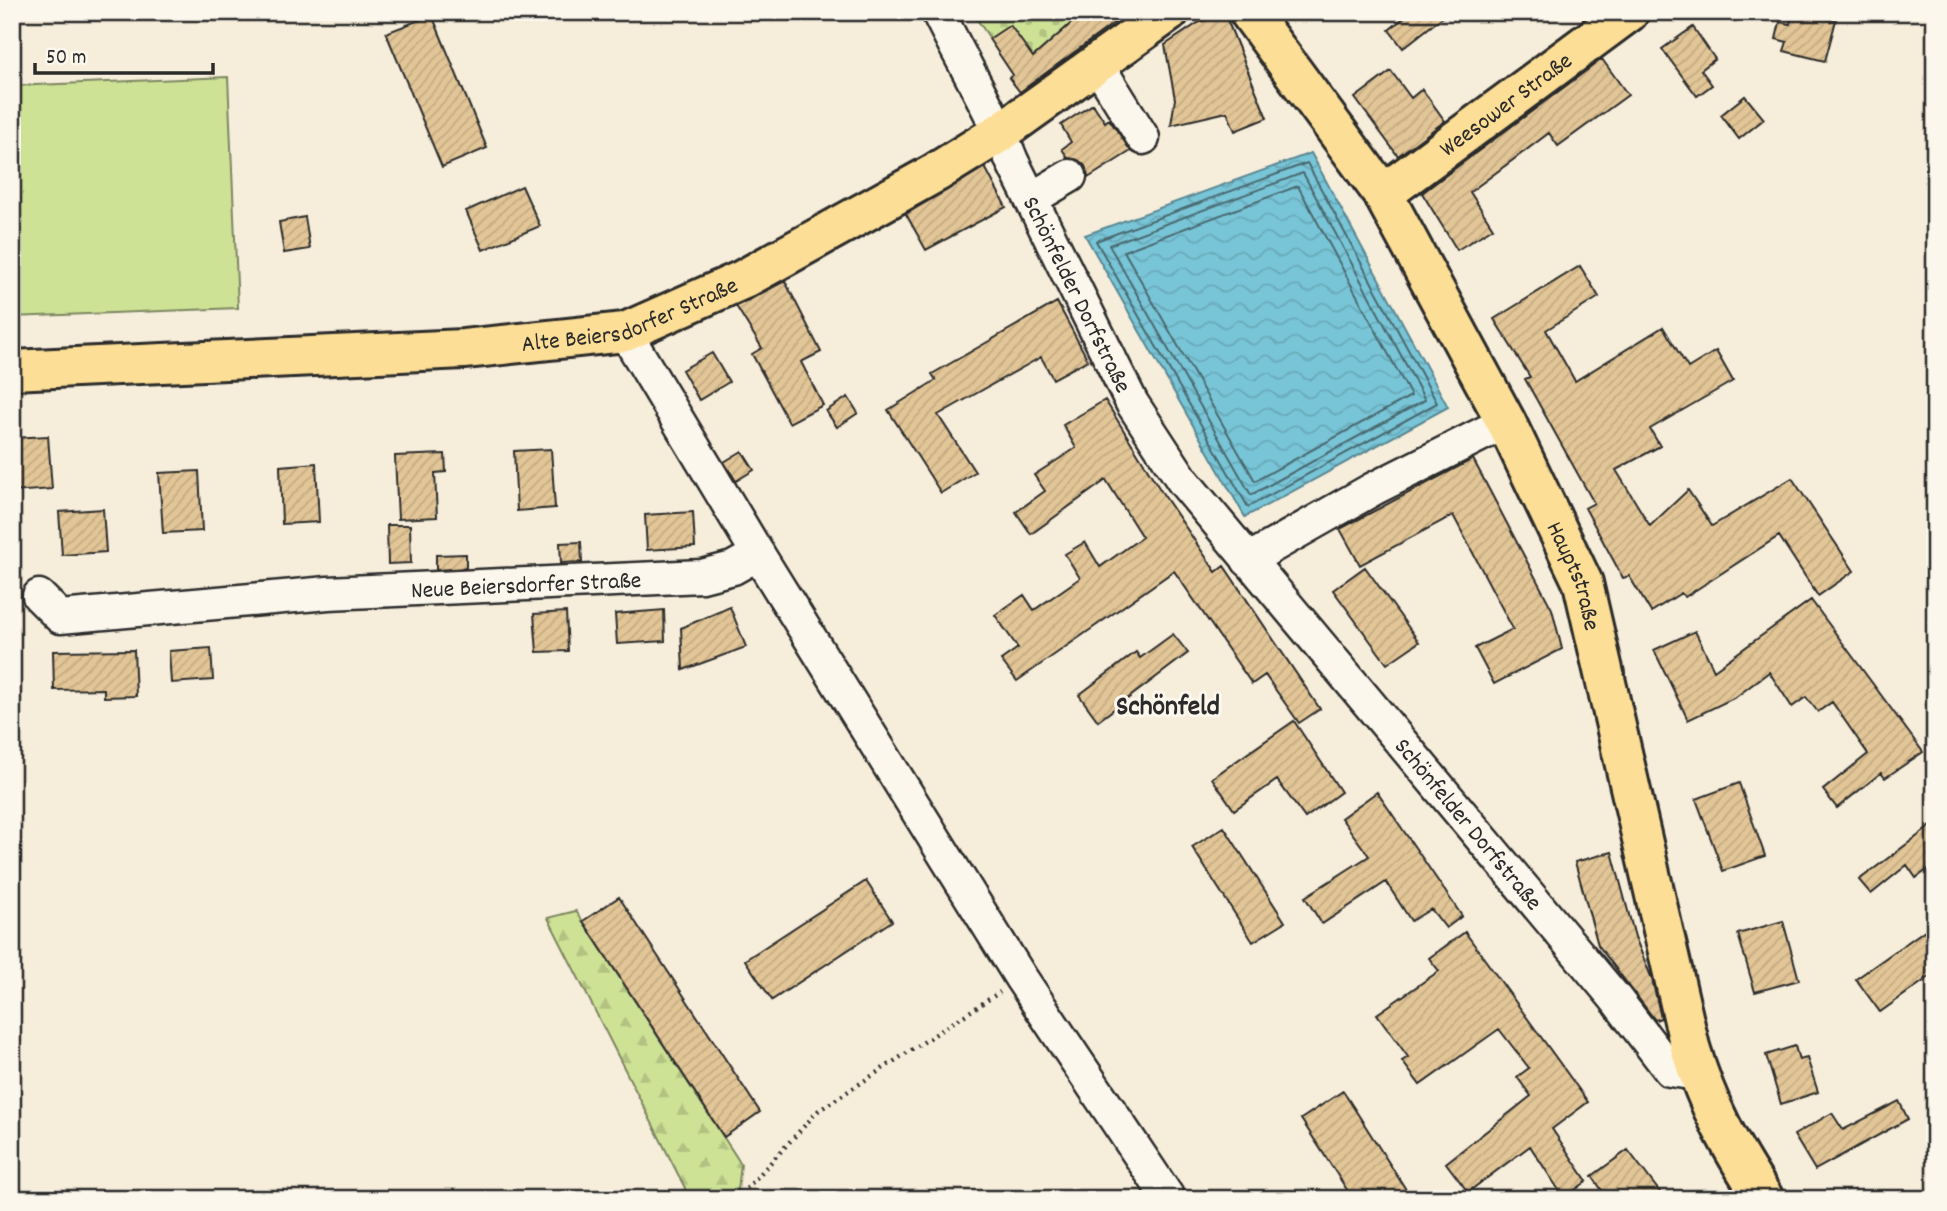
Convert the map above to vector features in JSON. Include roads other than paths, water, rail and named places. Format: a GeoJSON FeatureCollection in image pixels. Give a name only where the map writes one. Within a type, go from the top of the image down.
{"type":"FeatureCollection","features":[{"type":"Feature","properties":{"kind":"main road","name":"Alte Beiersdorfer Straße"},"geometry":{"type":"LineString","coordinates":[[12,369],[464,349],[625,332],[742,280],[935,173],[1001,132],[1168,12]]}},
{"type":"Feature","properties":{"kind":"main road","name":"Hauptstraße"},"geometry":{"type":"LineString","coordinates":[[1249,12],[1383,194],[1506,422],[1583,583],[1698,1074],[1722,1133],[1764,1199]]}},
{"type":"Feature","properties":{"kind":"main road","name":"Weesower Straße"},"geometry":{"type":"LineString","coordinates":[[1383,194],[1629,12]]}},
{"type":"Feature","properties":{"kind":"street","name":"Schönfelder Dorfstraße"},"geometry":{"type":"LineString","coordinates":[[938,12],[973,85],[1001,132],[1031,199],[1132,403],[1183,481],[1615,998],[1670,1070],[1698,1074]]}},
{"type":"Feature","properties":{"kind":"street"},"geometry":{"type":"LineString","coordinates":[[1097,64],[1143,138]]}},
{"type":"Feature","properties":{"kind":"street"},"geometry":{"type":"LineString","coordinates":[[1031,199],[1070,176]]}},
{"type":"Feature","properties":{"kind":"street"},"geometry":{"type":"LineString","coordinates":[[625,332],[758,554],[1021,978],[1169,1199]]}},
{"type":"Feature","properties":{"kind":"street"},"geometry":{"type":"LineString","coordinates":[[1248,559],[1373,489],[1506,422]]}},
{"type":"Feature","properties":{"kind":"street","name":"Neue Beiersdorfer Straße"},"geometry":{"type":"LineString","coordinates":[[38,596],[60,617],[328,593],[702,576],[733,568],[758,554]]}},
{"type":"Feature","properties":{"kind":"water"},"geometry":{"type":"Polygon","coordinates":[[[1311,153],[1448,407],[1245,517],[1085,235],[1311,153]]]}},
{"type":"Feature","properties":{"kind":"district","name":"Schönfeld"},"geometry":{"type":"Point","coordinates":[1168,704]}}]}
